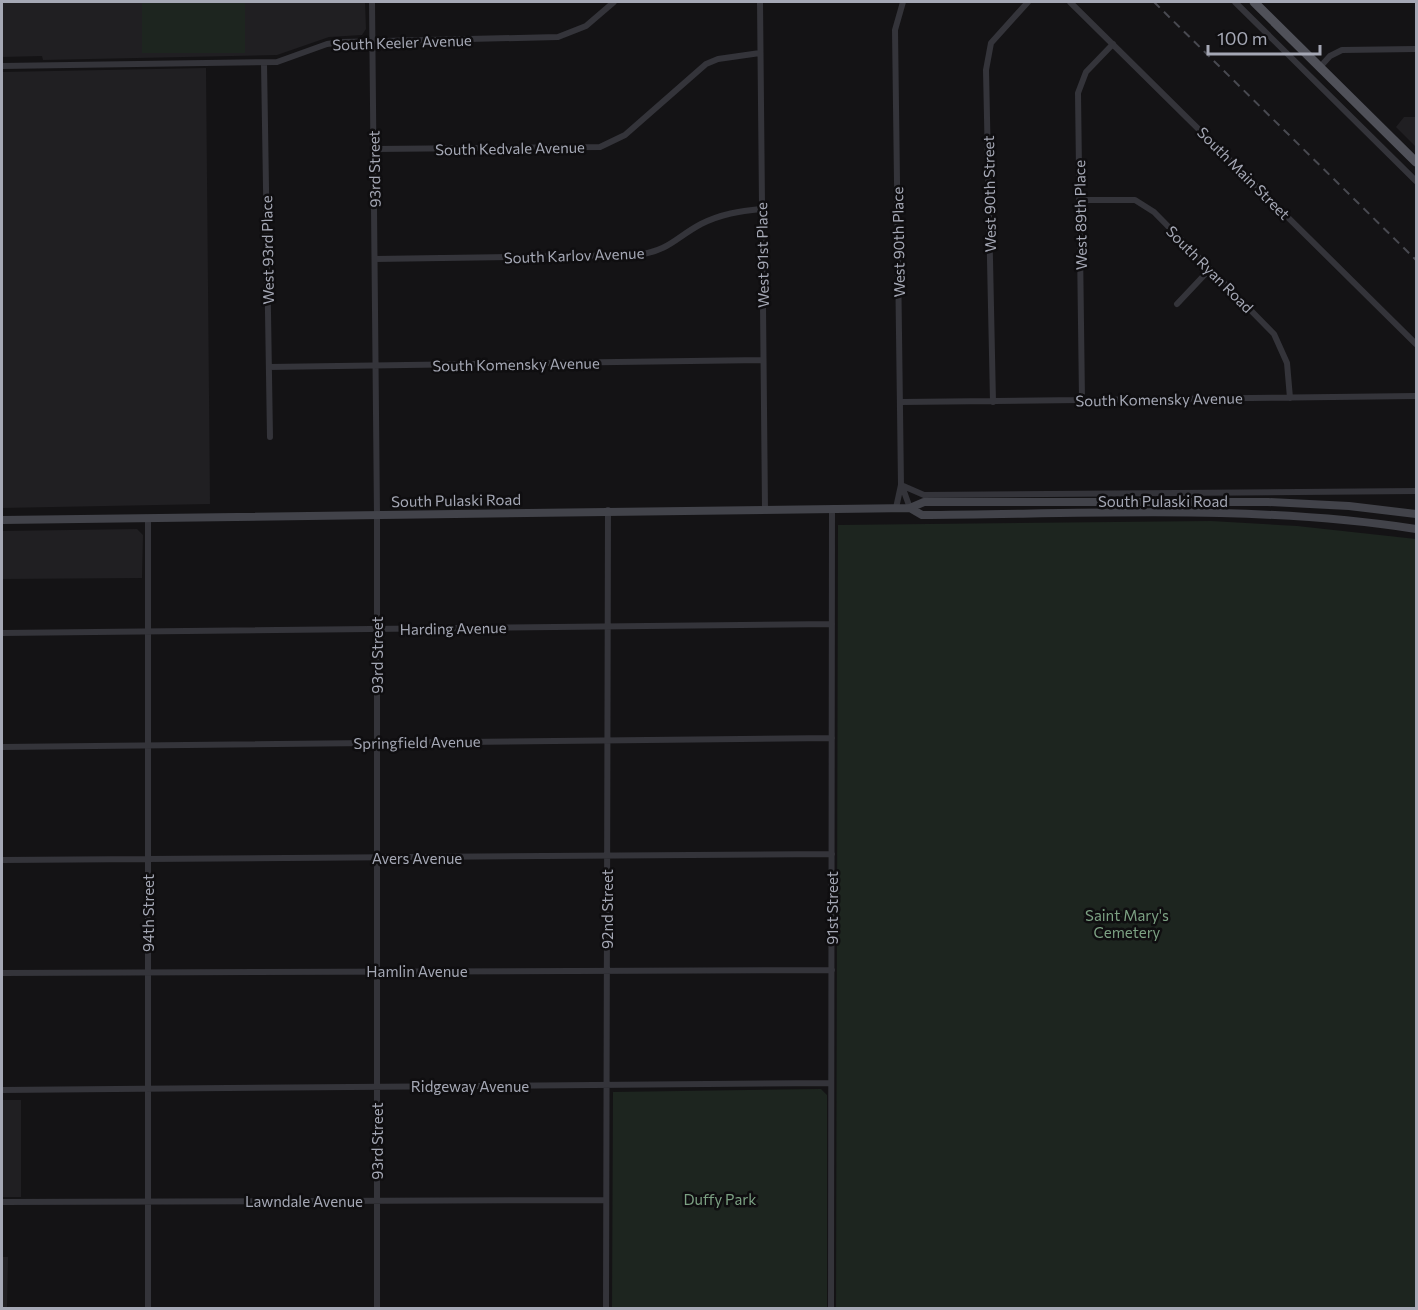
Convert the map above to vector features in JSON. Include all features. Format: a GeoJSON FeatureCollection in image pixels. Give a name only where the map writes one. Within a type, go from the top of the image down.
{"type":"FeatureCollection","features":[{"type":"Feature","properties":{"kind":"main road"},"geometry":{"type":"LineString","coordinates":[[1254,2],[1416,162]]}},
{"type":"Feature","properties":{"kind":"main road","name":"South Pulaski Road"},"geometry":{"type":"LineString","coordinates":[[2,520],[608,510],[910,508],[924,502],[1268,502],[1349,506],[1416,514]]}},
{"type":"Feature","properties":{"kind":"main road","name":"South Pulaski Road"},"geometry":{"type":"LineString","coordinates":[[910,508],[922,515],[1199,513],[1331,519],[1416,529]]}},
{"type":"Feature","properties":{"kind":"street","name":"93rd Street"},"geometry":{"type":"LineString","coordinates":[[372,2],[377,514],[377,1308]]}},
{"type":"Feature","properties":{"kind":"street","name":"South Keeler Avenue"},"geometry":{"type":"LineString","coordinates":[[2,66],[264,63],[285,60],[335,43],[558,38],[586,26],[614,2]]}},
{"type":"Feature","properties":{"kind":"street","name":"West 91st Place"},"geometry":{"type":"LineString","coordinates":[[760,2],[765,508]]}},
{"type":"Feature","properties":{"kind":"street","name":"West 90th Place"},"geometry":{"type":"LineString","coordinates":[[896,508],[901,485],[901,402],[895,30],[903,2]]}},
{"type":"Feature","properties":{"kind":"street","name":"West 90th Street"},"geometry":{"type":"LineString","coordinates":[[993,402],[986,70],[991,42],[1028,2]]}},
{"type":"Feature","properties":{"kind":"street","name":"South Main Street"},"geometry":{"type":"LineString","coordinates":[[1070,2],[1416,344]]}},
{"type":"Feature","properties":{"kind":"street"},"geometry":{"type":"LineString","coordinates":[[1235,2],[1416,181]]}},
{"type":"Feature","properties":{"kind":"street","name":"West 89th Place"},"geometry":{"type":"LineString","coordinates":[[1082,400],[1079,87],[1086,72],[1113,44]]}},
{"type":"Feature","properties":{"kind":"street"},"geometry":{"type":"LineString","coordinates":[[1320,67],[1330,56],[1342,50],[1416,49]]}},
{"type":"Feature","properties":{"kind":"street","name":"South Kedvale Avenue"},"geometry":{"type":"LineString","coordinates":[[374,149],[600,147],[625,135],[706,64],[718,59],[760,53]]}},
{"type":"Feature","properties":{"kind":"street","name":"West 93rd Place"},"geometry":{"type":"LineString","coordinates":[[264,63],[270,437]]}},
{"type":"Feature","properties":{"kind":"street"},"geometry":{"type":"LineString","coordinates":[[1329,94],[1338,85]]}},
{"type":"Feature","properties":{"kind":"street","name":"South Ryan Road"},"geometry":{"type":"LineString","coordinates":[[1079,200],[1127,199],[1141,202],[1267,325],[1279,341],[1287,363],[1290,398]]}},
{"type":"Feature","properties":{"kind":"street","name":"South Karlov Avenue"},"geometry":{"type":"LineString","coordinates":[[375,259],[638,255],[656,252],[672,245],[699,225],[716,217],[738,211],[761,209]]}},
{"type":"Feature","properties":{"kind":"street"},"geometry":{"type":"LineString","coordinates":[[1177,304],[1210,268]]}},
{"type":"Feature","properties":{"kind":"street","name":"South Komensky Avenue"},"geometry":{"type":"LineString","coordinates":[[269,367],[764,360]]}},
{"type":"Feature","properties":{"kind":"street","name":"South Komensky Avenue"},"geometry":{"type":"LineString","coordinates":[[901,402],[1416,396]]}},
{"type":"Feature","properties":{"kind":"street","name":"West 90th Place"},"geometry":{"type":"LineString","coordinates":[[901,485],[910,508]]}},
{"type":"Feature","properties":{"kind":"street"},"geometry":{"type":"LineString","coordinates":[[901,485],[924,495],[1416,490]]}},
{"type":"Feature","properties":{"kind":"street","name":"91st Street"},"geometry":{"type":"LineString","coordinates":[[831,1308],[832,508]]}},
{"type":"Feature","properties":{"kind":"street","name":"92nd Street"},"geometry":{"type":"LineString","coordinates":[[606,1308],[608,510]]}},
{"type":"Feature","properties":{"kind":"street","name":"94th Street"},"geometry":{"type":"LineString","coordinates":[[148,518],[148,1308]]}},
{"type":"Feature","properties":{"kind":"street","name":"Harding Avenue"},"geometry":{"type":"LineString","coordinates":[[2,633],[832,624]]}},
{"type":"Feature","properties":{"kind":"street","name":"Springfield Avenue"},"geometry":{"type":"LineString","coordinates":[[2,747],[832,738]]}},
{"type":"Feature","properties":{"kind":"street","name":"Avers Avenue"},"geometry":{"type":"LineString","coordinates":[[2,860],[832,854]]}},
{"type":"Feature","properties":{"kind":"street","name":"Hamlin Avenue"},"geometry":{"type":"LineString","coordinates":[[2,973],[832,969]]}},
{"type":"Feature","properties":{"kind":"street","name":"Ridgeway Avenue"},"geometry":{"type":"LineString","coordinates":[[2,1090],[831,1083]]}},
{"type":"Feature","properties":{"kind":"street","name":"Lawndale Avenue"},"geometry":{"type":"LineString","coordinates":[[2,1202],[606,1200]]}},
{"type":"Feature","properties":{"kind":"shaded area"},"geometry":{"type":"Polygon","coordinates":[[[2,2],[365,2],[366,29],[362,35],[329,37],[277,55],[43,60],[42,56],[2,57],[2,2]]]}},
{"type":"Feature","properties":{"kind":"shaded area"},"geometry":{"type":"Polygon","coordinates":[[[206,68],[210,504],[2,508],[2,72],[206,68]]]}},
{"type":"Feature","properties":{"kind":"shaded area"},"geometry":{"type":"Polygon","coordinates":[[[1404,117],[1416,117],[1416,147],[1396,127],[1404,117]]]}},
{"type":"Feature","properties":{"kind":"shaded area"},"geometry":{"type":"Polygon","coordinates":[[[137,529],[143,535],[142,578],[2,579],[2,531],[137,529]]]}},
{"type":"Feature","properties":{"kind":"shaded area"},"geometry":{"type":"Polygon","coordinates":[[[2,1100],[21,1100],[21,1197],[2,1197],[2,1100]]]}},
{"type":"Feature","properties":{"kind":"shaded area"},"geometry":{"type":"Polygon","coordinates":[[[2,1257],[8,1257],[7,1308],[2,1308],[2,1257]]]}},
{"type":"Feature","properties":{"kind":"green space"},"geometry":{"type":"Polygon","coordinates":[[[142,2],[245,2],[245,53],[142,53],[142,2]]]}},
{"type":"Feature","properties":{"kind":"green space","name":"Saint Mary's Cemetery"},"geometry":{"type":"Polygon","coordinates":[[[1211,521],[1297,526],[1416,539],[1416,1308],[836,1308],[838,525],[1211,521]]]}},
{"type":"Feature","properties":{"kind":"green space","name":"Duffy Park"},"geometry":{"type":"Polygon","coordinates":[[[821,1089],[827,1095],[827,1308],[612,1308],[613,1092],[821,1089]]]}},
{"type":"Feature","properties":{"kind":"railway"},"geometry":{"type":"LineString","coordinates":[[1154,2],[1416,260]]}}]}
